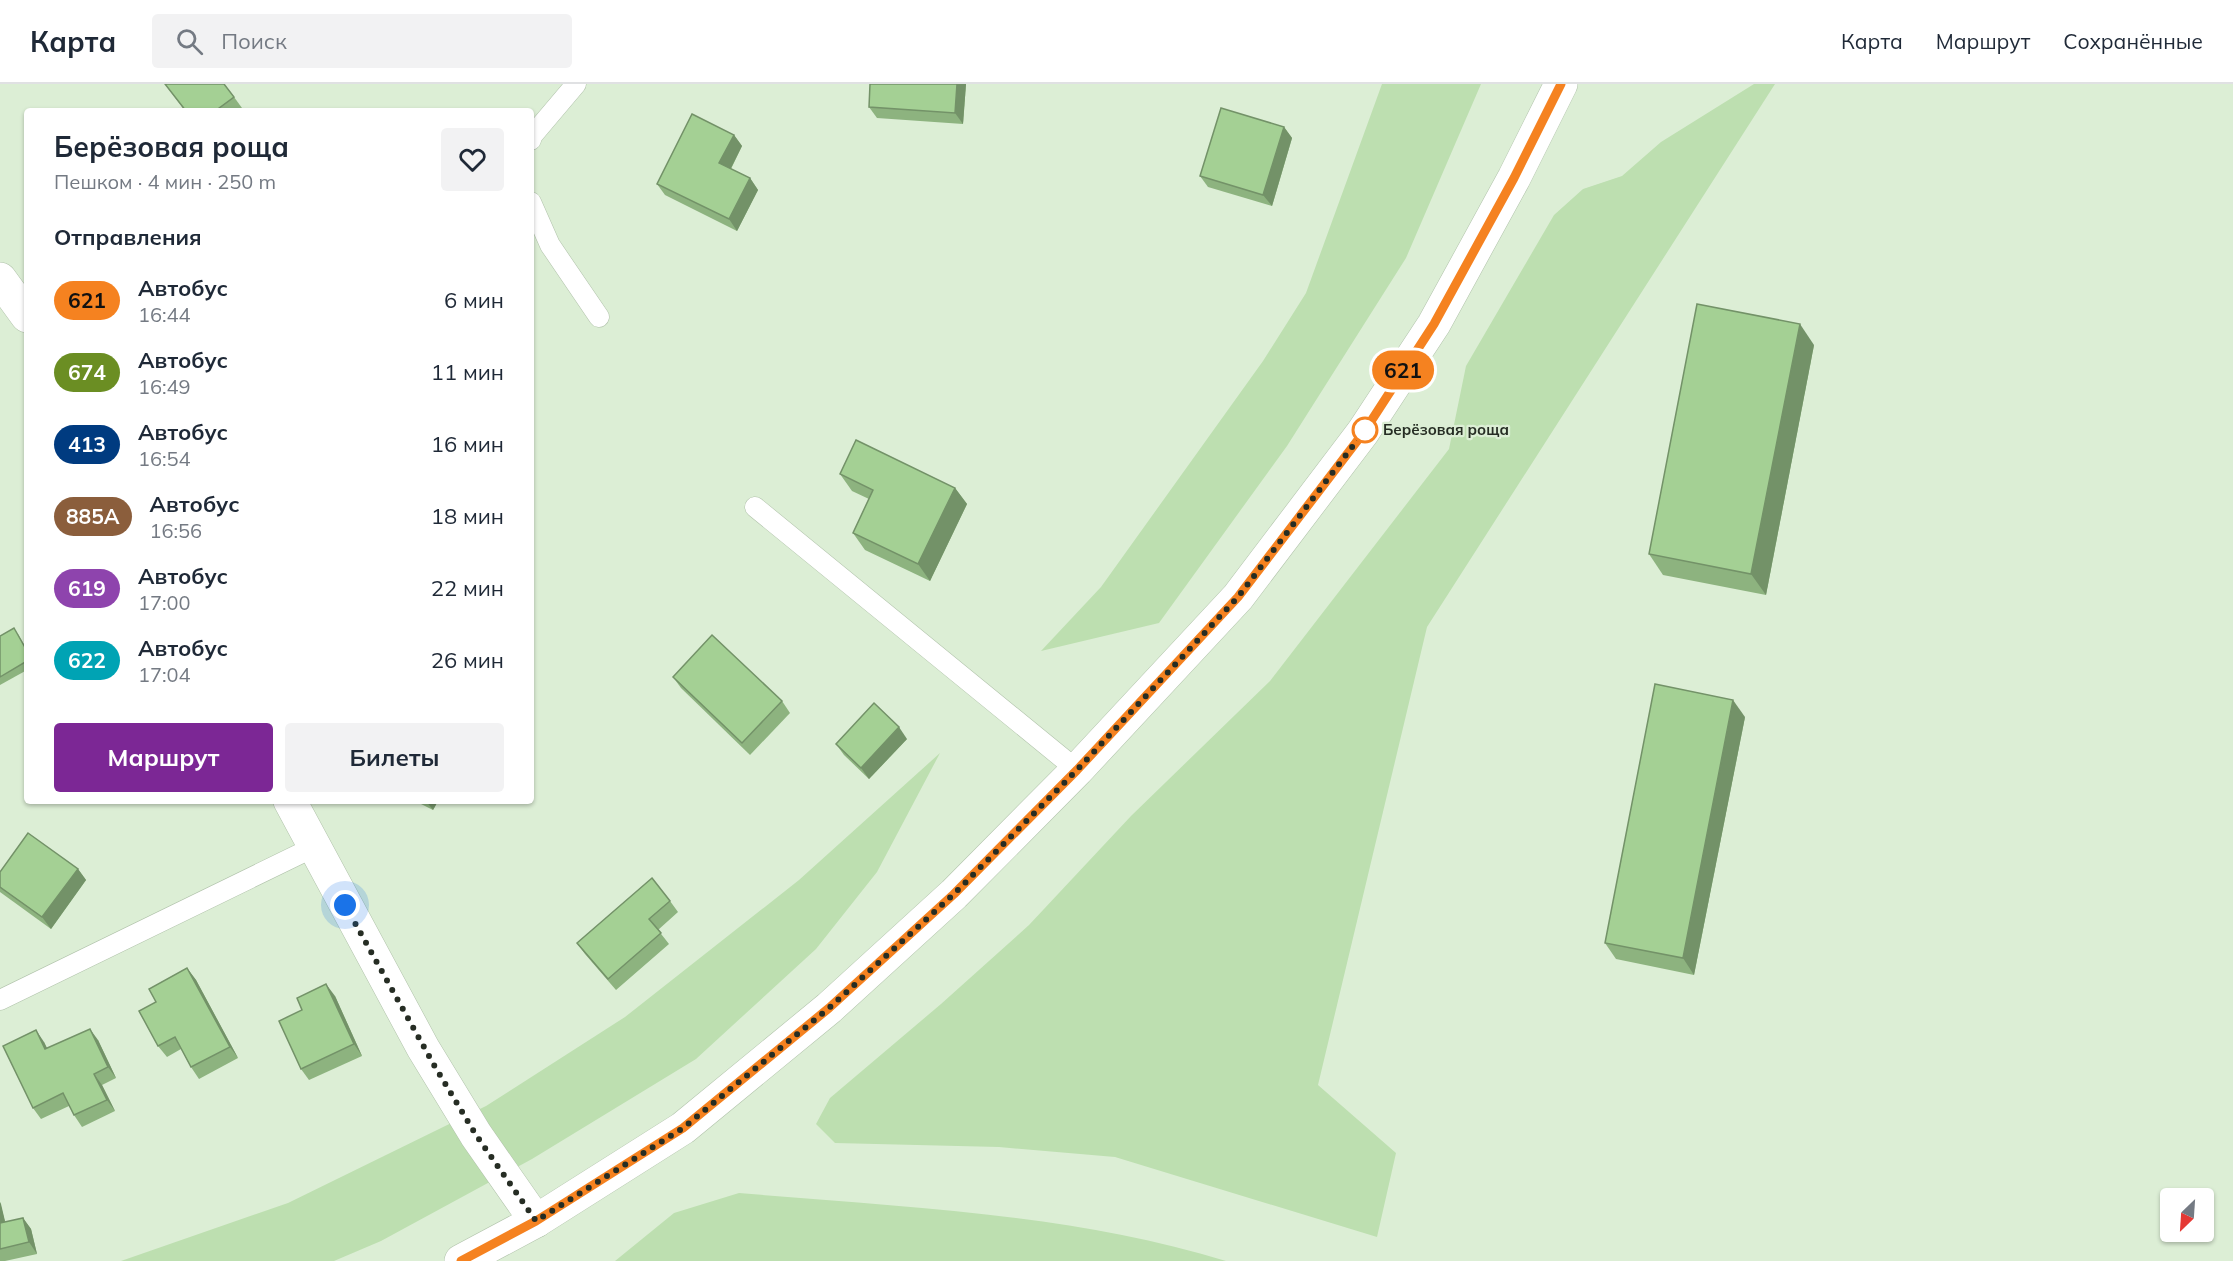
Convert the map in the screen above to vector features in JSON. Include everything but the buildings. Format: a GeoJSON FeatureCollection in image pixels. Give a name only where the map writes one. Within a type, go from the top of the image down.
{"type":"FeatureCollection","features":[{"type":"Feature","properties":{"kind":"main road"},"geometry":{"type":"LineString","coordinates":[[461,1261],[536,1221],[683,1128],[829,1008],[954,894],[1077,770],[1238,597],[1364,432],[1434,324],[1514,178],[1561,84]]}},
{"type":"Feature","properties":{"kind":"main road"},"geometry":{"type":"LineString","coordinates":[[0,279],[24,312]]}},
{"type":"Feature","properties":{"kind":"main road"},"geometry":{"type":"LineString","coordinates":[[292,804],[423,1048],[476,1135],[536,1221]]}},
{"type":"Feature","properties":{"kind":"lane"},"geometry":{"type":"LineString","coordinates":[[534,134],[576,84]]}},
{"type":"Feature","properties":{"kind":"lane"},"geometry":{"type":"LineString","coordinates":[[534,209],[550,245],[599,317]]}},
{"type":"Feature","properties":{"kind":"lane"},"geometry":{"type":"LineString","coordinates":[[755,507],[1077,770]]}},
{"type":"Feature","properties":{"kind":"lane"},"geometry":{"type":"LineString","coordinates":[[0,1000],[314,847]]}},
{"type":"Feature","properties":{"kind":"green space"},"geometry":{"type":"Polygon","coordinates":[[[1382,84],[1481,84],[1406,258],[1287,446],[1159,623],[1041,651],[1101,587],[1263,361],[1306,293],[1382,84]]]}},
{"type":"Feature","properties":{"kind":"green space"},"geometry":{"type":"Polygon","coordinates":[[[1754,84],[1775,84],[1427,627],[1318,1085],[1396,1153],[1377,1237],[1115,1157],[999,1147],[835,1143],[816,1124],[830,1098],[941,1004],[1029,925],[1131,816],[1270,681],[1449,449],[1466,366],[1554,215],[1583,189],[1622,176],[1661,142],[1754,84]]]}},
{"type":"Feature","properties":{"kind":"green space"},"geometry":{"type":"Polygon","coordinates":[[[940,753],[877,872],[816,949],[696,1059],[532,1159],[381,1241],[334,1261],[121,1261],[288,1203],[486,1106],[625,1017],[799,880],[940,753]]]}},
{"type":"Feature","properties":{"kind":"green space"},"geometry":{"type":"Polygon","coordinates":[[[739,1193],[923,1208],[1046,1222],[1167,1245],[1226,1261],[615,1261],[674,1213],[739,1193]]]}},
{"type":"Feature","properties":{"kind":"bus line","name":"621"},"geometry":{"type":"LineString","coordinates":[[461,1261],[536,1221],[683,1128],[829,1008],[954,894],[1077,770],[1238,597],[1364,432],[1434,324],[1514,178],[1561,84]]}},
{"type":"Feature","properties":{"kind":"place","name":"Берёзовая роща"},"geometry":{"type":"Point","coordinates":[1365,430]}},
{"type":"Feature","properties":{"kind":"route"},"geometry":{"type":"LineString","coordinates":[[345,905],[423,1048],[476,1135],[536,1221],[683,1128],[829,1008],[954,894],[1077,770],[1238,597],[1365,430]]}}]}
